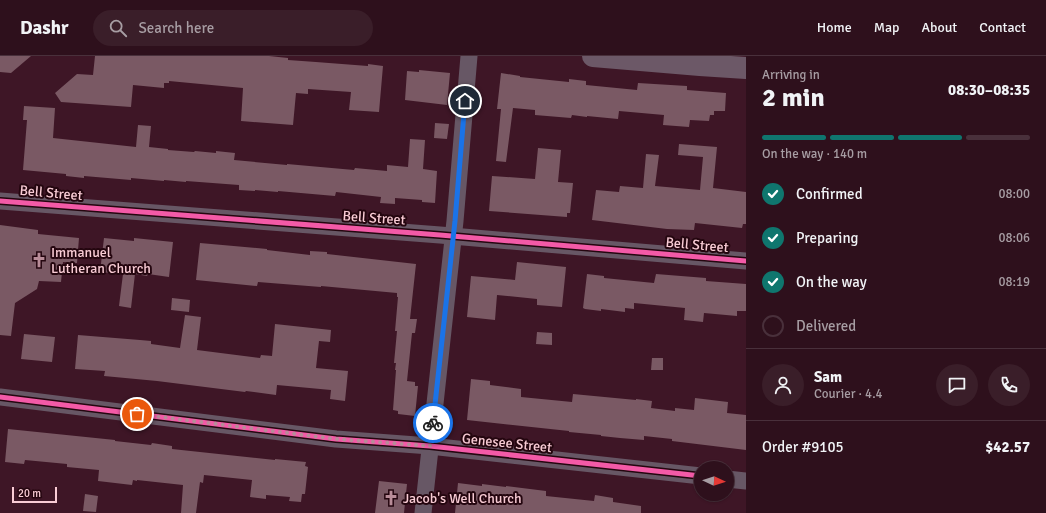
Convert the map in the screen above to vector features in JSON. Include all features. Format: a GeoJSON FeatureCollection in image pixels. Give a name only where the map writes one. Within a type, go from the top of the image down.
{"type":"FeatureCollection","features":[{"type":"Feature","properties":{"kind":"street"},"geometry":{"type":"LineString","coordinates":[[423,513],[454,236],[469,56]]}},
{"type":"Feature","properties":{"kind":"street"},"geometry":{"type":"LineString","coordinates":[[593,56],[701,61],[746,68]]}},
{"type":"Feature","properties":{"kind":"street","name":"Bell Street"},"geometry":{"type":"LineString","coordinates":[[0,201],[454,236],[746,261]]}},
{"type":"Feature","properties":{"kind":"street","name":"Genesee Street"},"geometry":{"type":"LineString","coordinates":[[0,397],[336,439],[430,446],[694,475]]}},
{"type":"Feature","properties":{"kind":"street"},"geometry":{"type":"LineString","coordinates":[[734,480],[746,481]]}},
{"type":"Feature","properties":{"kind":"building"},"geometry":{"type":"Polygon","coordinates":[[[0,56],[31,56],[11,73],[0,72],[0,56]]]}},
{"type":"Feature","properties":{"kind":"building"},"geometry":{"type":"Polygon","coordinates":[[[95,56],[269,56],[288,58],[288,60],[383,66],[379,112],[349,110],[351,92],[308,89],[308,94],[296,93],[293,125],[241,121],[243,88],[169,81],[169,83],[164,83],[164,88],[133,85],[131,107],[61,102],[55,93],[77,74],[93,75],[95,56]]]}},
{"type":"Feature","properties":{"kind":"building"},"geometry":{"type":"Polygon","coordinates":[[[419,70],[450,73],[447,105],[405,100],[407,71],[419,72],[419,70]]]}},
{"type":"Feature","properties":{"kind":"building"},"geometry":{"type":"Polygon","coordinates":[[[501,73],[520,77],[569,82],[569,79],[586,81],[586,85],[637,90],[638,83],[687,86],[687,90],[726,93],[725,111],[714,111],[714,115],[710,115],[709,121],[690,120],[689,127],[663,125],[664,115],[619,111],[618,119],[572,115],[571,118],[535,115],[535,110],[513,108],[506,162],[496,161],[501,109],[497,109],[501,73]]]}},
{"type":"Feature","properties":{"kind":"building"},"geometry":{"type":"Polygon","coordinates":[[[24,106],[55,108],[53,138],[136,147],[138,125],[151,126],[149,147],[194,152],[216,153],[216,151],[235,153],[234,160],[287,165],[387,171],[387,165],[408,167],[410,139],[425,140],[423,169],[437,171],[435,203],[422,202],[422,200],[395,198],[395,204],[380,203],[381,197],[336,192],[335,196],[278,191],[239,190],[239,185],[131,178],[131,180],[84,176],[84,178],[66,176],[66,174],[23,170],[27,120],[23,120],[24,106]]]}},
{"type":"Feature","properties":{"kind":"building"},"geometry":{"type":"Polygon","coordinates":[[[435,123],[449,124],[447,139],[434,138],[435,123]]]}},
{"type":"Feature","properties":{"kind":"building"},"geometry":{"type":"Polygon","coordinates":[[[679,144],[717,147],[713,188],[746,192],[746,224],[743,224],[742,228],[695,223],[694,230],[667,229],[592,220],[596,190],[619,192],[620,186],[643,188],[646,154],[659,155],[655,186],[700,190],[703,157],[678,155],[679,144]]]}},
{"type":"Feature","properties":{"kind":"building"},"geometry":{"type":"Polygon","coordinates":[[[538,148],[561,150],[558,182],[573,183],[570,213],[567,213],[567,217],[489,211],[492,176],[535,179],[538,148]]]}},
{"type":"Feature","properties":{"kind":"building","name":"Immanuel Lutheran Church"},"geometry":{"type":"Polygon","coordinates":[[[0,225],[38,230],[38,234],[79,238],[77,263],[63,262],[61,282],[39,281],[37,289],[15,303],[11,336],[0,335],[0,225]]]}},
{"type":"Feature","properties":{"kind":"building"},"geometry":{"type":"Polygon","coordinates":[[[104,238],[134,241],[134,238],[173,242],[169,277],[135,274],[131,308],[119,306],[123,274],[100,272],[104,238]]]}},
{"type":"Feature","properties":{"kind":"building"},"geometry":{"type":"Polygon","coordinates":[[[200,243],[267,249],[310,255],[310,251],[327,252],[327,254],[416,264],[410,319],[417,319],[415,333],[412,333],[407,381],[415,382],[415,386],[418,386],[415,416],[398,414],[398,411],[393,410],[396,370],[396,363],[394,363],[397,331],[395,331],[398,297],[397,293],[321,286],[258,282],[257,286],[196,280],[200,243]]]}},
{"type":"Feature","properties":{"kind":"building"},"geometry":{"type":"Polygon","coordinates":[[[517,262],[566,267],[562,307],[537,305],[537,299],[497,295],[495,320],[467,317],[471,276],[515,280],[517,262]]]}},
{"type":"Feature","properties":{"kind":"building"},"geometry":{"type":"Polygon","coordinates":[[[587,274],[604,276],[604,278],[654,283],[656,274],[706,278],[706,281],[746,284],[746,311],[737,311],[737,316],[704,313],[703,322],[684,320],[685,308],[634,303],[634,309],[625,308],[625,312],[585,309],[583,308],[587,274]]]}},
{"type":"Feature","properties":{"kind":"building"},"geometry":{"type":"Polygon","coordinates":[[[172,298],[190,300],[189,312],[171,310],[172,298]]]}},
{"type":"Feature","properties":{"kind":"building"},"geometry":{"type":"Polygon","coordinates":[[[185,315],[201,317],[197,350],[260,358],[261,355],[272,356],[275,324],[331,330],[330,342],[319,341],[316,368],[348,371],[345,401],[330,399],[331,390],[277,385],[276,395],[104,376],[105,371],[75,369],[78,335],[151,341],[151,344],[180,348],[185,315]]]}},
{"type":"Feature","properties":{"kind":"building"},"geometry":{"type":"Polygon","coordinates":[[[537,332],[552,333],[552,345],[536,344],[537,332]]]}},
{"type":"Feature","properties":{"kind":"building"},"geometry":{"type":"Polygon","coordinates":[[[24,334],[55,337],[52,362],[21,359],[24,334]]]}},
{"type":"Feature","properties":{"kind":"building"},"geometry":{"type":"Polygon","coordinates":[[[652,358],[663,358],[663,370],[651,370],[652,358]]]}},
{"type":"Feature","properties":{"kind":"building"},"geometry":{"type":"Polygon","coordinates":[[[471,379],[490,381],[490,385],[521,389],[521,397],[572,402],[573,394],[636,399],[652,401],[651,408],[675,411],[675,408],[694,410],[695,398],[728,402],[727,413],[746,415],[746,450],[672,441],[672,439],[644,436],[644,440],[620,438],[467,420],[471,379]]]}},
{"type":"Feature","properties":{"kind":"building"},"geometry":{"type":"Polygon","coordinates":[[[8,429],[151,445],[152,443],[172,446],[172,449],[306,462],[305,466],[308,467],[305,494],[302,494],[301,502],[289,501],[290,497],[266,495],[266,499],[250,497],[252,480],[204,475],[203,483],[200,482],[196,513],[181,513],[183,485],[137,480],[133,480],[132,485],[98,481],[99,470],[67,467],[67,464],[25,460],[24,464],[5,462],[8,429]]]}},
{"type":"Feature","properties":{"kind":"building","name":"Jacob's Well Church"},"geometry":{"type":"Polygon","coordinates":[[[379,481],[407,484],[404,513],[375,513],[379,481]]]}},
{"type":"Feature","properties":{"kind":"building"},"geometry":{"type":"Polygon","coordinates":[[[458,483],[482,486],[482,484],[506,486],[546,491],[546,496],[594,501],[595,495],[613,498],[613,502],[641,506],[641,513],[455,513],[458,483]]]}},
{"type":"Feature","properties":{"kind":"building"},"geometry":{"type":"Polygon","coordinates":[[[85,494],[98,496],[96,512],[83,511],[85,494]]]}},
{"type":"Feature","properties":{"kind":"cycle path"},"geometry":{"type":"LineString","coordinates":[[0,201],[440,235],[746,261]]}},
{"type":"Feature","properties":{"kind":"cycle path"},"geometry":{"type":"LineString","coordinates":[[0,397],[336,439],[430,446],[694,475]]}},
{"type":"Feature","properties":{"kind":"way so far"},"geometry":{"type":"LineString","coordinates":[[137,414],[363,442],[430,446],[433,423]]}},
{"type":"Feature","properties":{"kind":"place","name":"Immanuel Lutheran Church"},"geometry":{"type":"Point","coordinates":[39,260]}},
{"type":"Feature","properties":{"kind":"place","name":"Jacob's Well Church"},"geometry":{"type":"Point","coordinates":[391,498]}},
{"type":"Feature","properties":{"kind":"route"},"geometry":{"type":"LineString","coordinates":[[433,423],[455,221],[465,101]]}}]}
